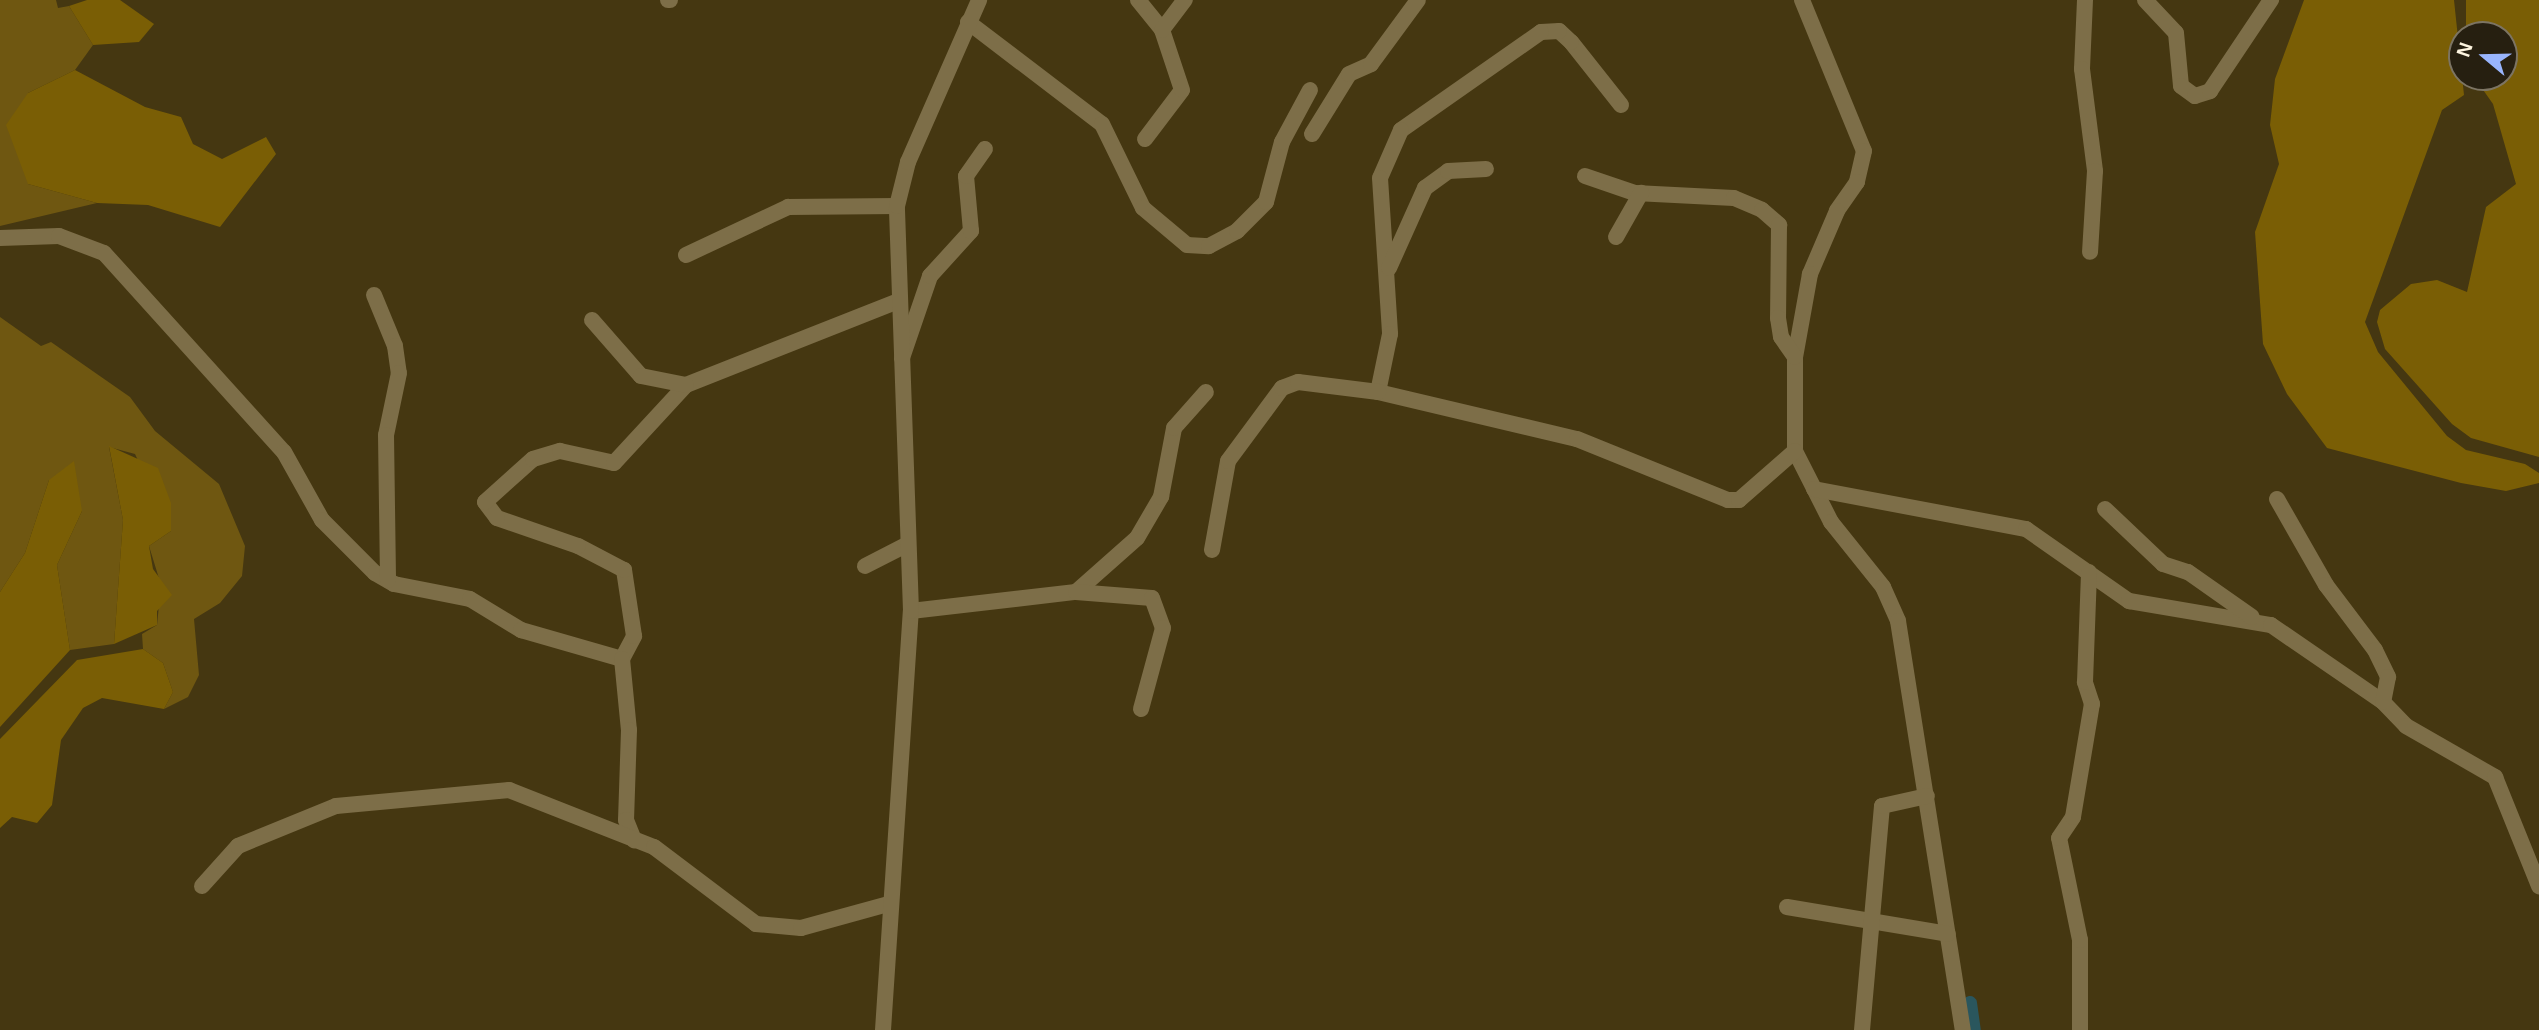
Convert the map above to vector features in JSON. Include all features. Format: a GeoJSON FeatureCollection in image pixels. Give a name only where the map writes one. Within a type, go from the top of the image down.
{"type":"FeatureCollection","features":[{"type":"Feature","properties":{"kind":"street"},"geometry":{"type":"LineString","coordinates":[[883,1030],[888,904],[911,611],[898,301],[897,206],[908,162],[979,0]]}},
{"type":"Feature","properties":{"kind":"street"},"geometry":{"type":"LineString","coordinates":[[1138,0],[1162,30],[1182,90],[1145,139]]}},
{"type":"Feature","properties":{"kind":"street"},"geometry":{"type":"LineString","coordinates":[[1162,30],[1185,0]]}},
{"type":"Feature","properties":{"kind":"street"},"geometry":{"type":"LineString","coordinates":[[1312,134],[1349,74],[1371,64],[1418,0]]}},
{"type":"Feature","properties":{"kind":"street"},"geometry":{"type":"LineString","coordinates":[[1802,0],[1864,151],[1857,182],[1814,262],[1796,357],[1795,451],[1830,522],[1883,587],[1898,621],[1963,1030]]}},
{"type":"Feature","properties":{"kind":"street"},"geometry":{"type":"LineString","coordinates":[[2085,0],[2084,108],[2095,172],[2090,252]]}},
{"type":"Feature","properties":{"kind":"street"},"geometry":{"type":"LineString","coordinates":[[2146,0],[2176,33],[2180,86],[2195,96],[2210,91],[2271,0]]}},
{"type":"Feature","properties":{"kind":"street"},"geometry":{"type":"LineString","coordinates":[[968,22],[1102,124],[1143,208],[1187,246],[1209,246],[1266,202],[1282,142],[1310,90]]}},
{"type":"Feature","properties":{"kind":"street"},"geometry":{"type":"LineString","coordinates":[[1378,392],[1390,334],[1380,178],[1389,147],[1419,117],[1541,32],[1559,31],[1571,42],[1621,105]]}},
{"type":"Feature","properties":{"kind":"street"},"geometry":{"type":"LineString","coordinates":[[901,360],[930,276],[971,231],[967,176],[985,149]]}},
{"type":"Feature","properties":{"kind":"street"},"geometry":{"type":"LineString","coordinates":[[1387,273],[1424,188],[1448,171],[1486,169]]}},
{"type":"Feature","properties":{"kind":"street"},"geometry":{"type":"LineString","coordinates":[[1585,176],[1641,193],[1734,198],[1779,225],[1778,318],[1781,337],[1796,357]]}},
{"type":"Feature","properties":{"kind":"street"},"geometry":{"type":"LineString","coordinates":[[1616,237],[1641,193]]}},
{"type":"Feature","properties":{"kind":"street"},"geometry":{"type":"LineString","coordinates":[[686,255],[788,207],[897,206]]}},
{"type":"Feature","properties":{"kind":"street"},"geometry":{"type":"LineString","coordinates":[[0,238],[59,236],[104,253],[284,452],[322,520],[388,580],[444,590],[521,630],[622,659]]}},
{"type":"Feature","properties":{"kind":"street"},"geometry":{"type":"LineString","coordinates":[[374,295],[399,373],[386,435],[388,580]]}},
{"type":"Feature","properties":{"kind":"street"},"geometry":{"type":"LineString","coordinates":[[634,840],[626,820],[629,730],[622,659],[634,636],[624,570],[578,546],[497,518],[485,502],[533,459],[560,450],[614,463],[686,386],[898,301]]}},
{"type":"Feature","properties":{"kind":"street"},"geometry":{"type":"LineString","coordinates":[[592,320],[641,376],[686,386]]}},
{"type":"Feature","properties":{"kind":"street"},"geometry":{"type":"LineString","coordinates":[[1212,550],[1228,461],[1282,387],[1298,382],[1378,392],[1577,439],[1728,500],[1739,500],[1795,451]]}},
{"type":"Feature","properties":{"kind":"street"},"geometry":{"type":"LineString","coordinates":[[1076,592],[1137,538],[1161,497],[1174,428],[1206,393]]}},
{"type":"Feature","properties":{"kind":"street"},"geometry":{"type":"LineString","coordinates":[[1814,489],[2026,529],[2119,595],[2148,606],[2257,621]]}},
{"type":"Feature","properties":{"kind":"street"},"geometry":{"type":"LineString","coordinates":[[2277,499],[2326,585],[2375,650],[2388,677],[2383,702]]}},
{"type":"Feature","properties":{"kind":"street"},"geometry":{"type":"LineString","coordinates":[[2105,509],[2174,572],[2188,572],[2257,621],[2383,702],[2406,726],[2495,777],[2539,886]]}},
{"type":"Feature","properties":{"kind":"street"},"geometry":{"type":"LineString","coordinates":[[865,566],[908,544]]}},
{"type":"Feature","properties":{"kind":"street"},"geometry":{"type":"LineString","coordinates":[[2080,1030],[2080,940],[2059,838],[2073,817],[2092,704],[2085,682],[2090,572]]}},
{"type":"Feature","properties":{"kind":"street"},"geometry":{"type":"LineString","coordinates":[[911,611],[1076,592],[1141,594],[1159,606],[1160,649],[1141,709]]}},
{"type":"Feature","properties":{"kind":"street"},"geometry":{"type":"LineString","coordinates":[[202,886],[238,846],[280,824],[381,799],[524,792],[666,855],[756,924],[801,928],[888,904]]}},
{"type":"Feature","properties":{"kind":"street"},"geometry":{"type":"LineString","coordinates":[[1862,1030],[1882,806],[1927,796]]}},
{"type":"Feature","properties":{"kind":"street"},"geometry":{"type":"LineString","coordinates":[[1787,907],[1871,924],[1948,934]]}},
{"type":"Feature","properties":{"kind":"shaded area"},"geometry":{"type":"Polygon","coordinates":[[[0,0],[56,0],[58,8],[69,6],[93,45],[75,70],[28,93],[28,184],[97,203],[0,226],[0,0]]]}},
{"type":"Feature","properties":{"kind":"shaded area"},"geometry":{"type":"Polygon","coordinates":[[[87,0],[120,0],[154,24],[139,42],[93,45],[69,6],[87,0]]]}},
{"type":"Feature","properties":{"kind":"shaded area"},"geometry":{"type":"Polygon","coordinates":[[[2304,0],[2454,0],[2456,21],[2448,21],[2448,91],[2464,91],[2464,95],[2442,110],[2365,322],[2378,352],[2447,436],[2466,450],[2525,464],[2539,473],[2539,483],[2506,491],[2461,483],[2327,448],[2287,394],[2263,344],[2255,232],[2279,164],[2270,125],[2275,79],[2304,0]]]}},
{"type":"Feature","properties":{"kind":"shaded area"},"geometry":{"type":"Polygon","coordinates":[[[2466,0],[2539,0],[2539,457],[2471,438],[2452,424],[2385,349],[2377,322],[2380,310],[2411,284],[2437,280],[2467,292],[2486,207],[2516,184],[2493,104],[2484,91],[2518,91],[2518,21],[2466,21],[2466,0]]]}},
{"type":"Feature","properties":{"kind":"shaded area"},"geometry":{"type":"Polygon","coordinates":[[[75,70],[145,107],[181,117],[193,144],[222,159],[266,137],[276,154],[220,227],[148,205],[97,203],[28,184],[6,125],[28,93],[75,70]]]}},
{"type":"Feature","properties":{"kind":"shaded area"},"geometry":{"type":"Polygon","coordinates":[[[0,317],[41,346],[51,342],[130,397],[155,431],[219,484],[245,546],[242,576],[220,603],[194,619],[199,675],[188,697],[164,709],[173,692],[163,663],[143,649],[142,634],[157,625],[161,585],[149,546],[171,531],[135,454],[109,447],[123,520],[114,644],[70,650],[57,565],[82,511],[49,480],[25,553],[0,592],[0,317]]]}},
{"type":"Feature","properties":{"kind":"shaded area"},"geometry":{"type":"Polygon","coordinates":[[[109,446],[158,468],[171,503],[171,531],[149,546],[153,569],[172,595],[157,611],[157,625],[114,644],[123,520],[109,446]]]}},
{"type":"Feature","properties":{"kind":"shaded area"},"geometry":{"type":"Polygon","coordinates":[[[74,461],[82,511],[57,565],[70,650],[0,727],[0,592],[25,553],[49,480],[74,461]]]}},
{"type":"Feature","properties":{"kind":"shaded area"},"geometry":{"type":"Polygon","coordinates":[[[143,649],[163,663],[173,692],[164,709],[102,698],[83,708],[61,740],[52,805],[37,823],[12,817],[0,828],[0,739],[77,660],[143,649]]]}},
{"type":"Feature","properties":{"kind":"waterway"},"geometry":{"type":"LineString","coordinates":[[1970,1003],[1974,1030]]}}]}
